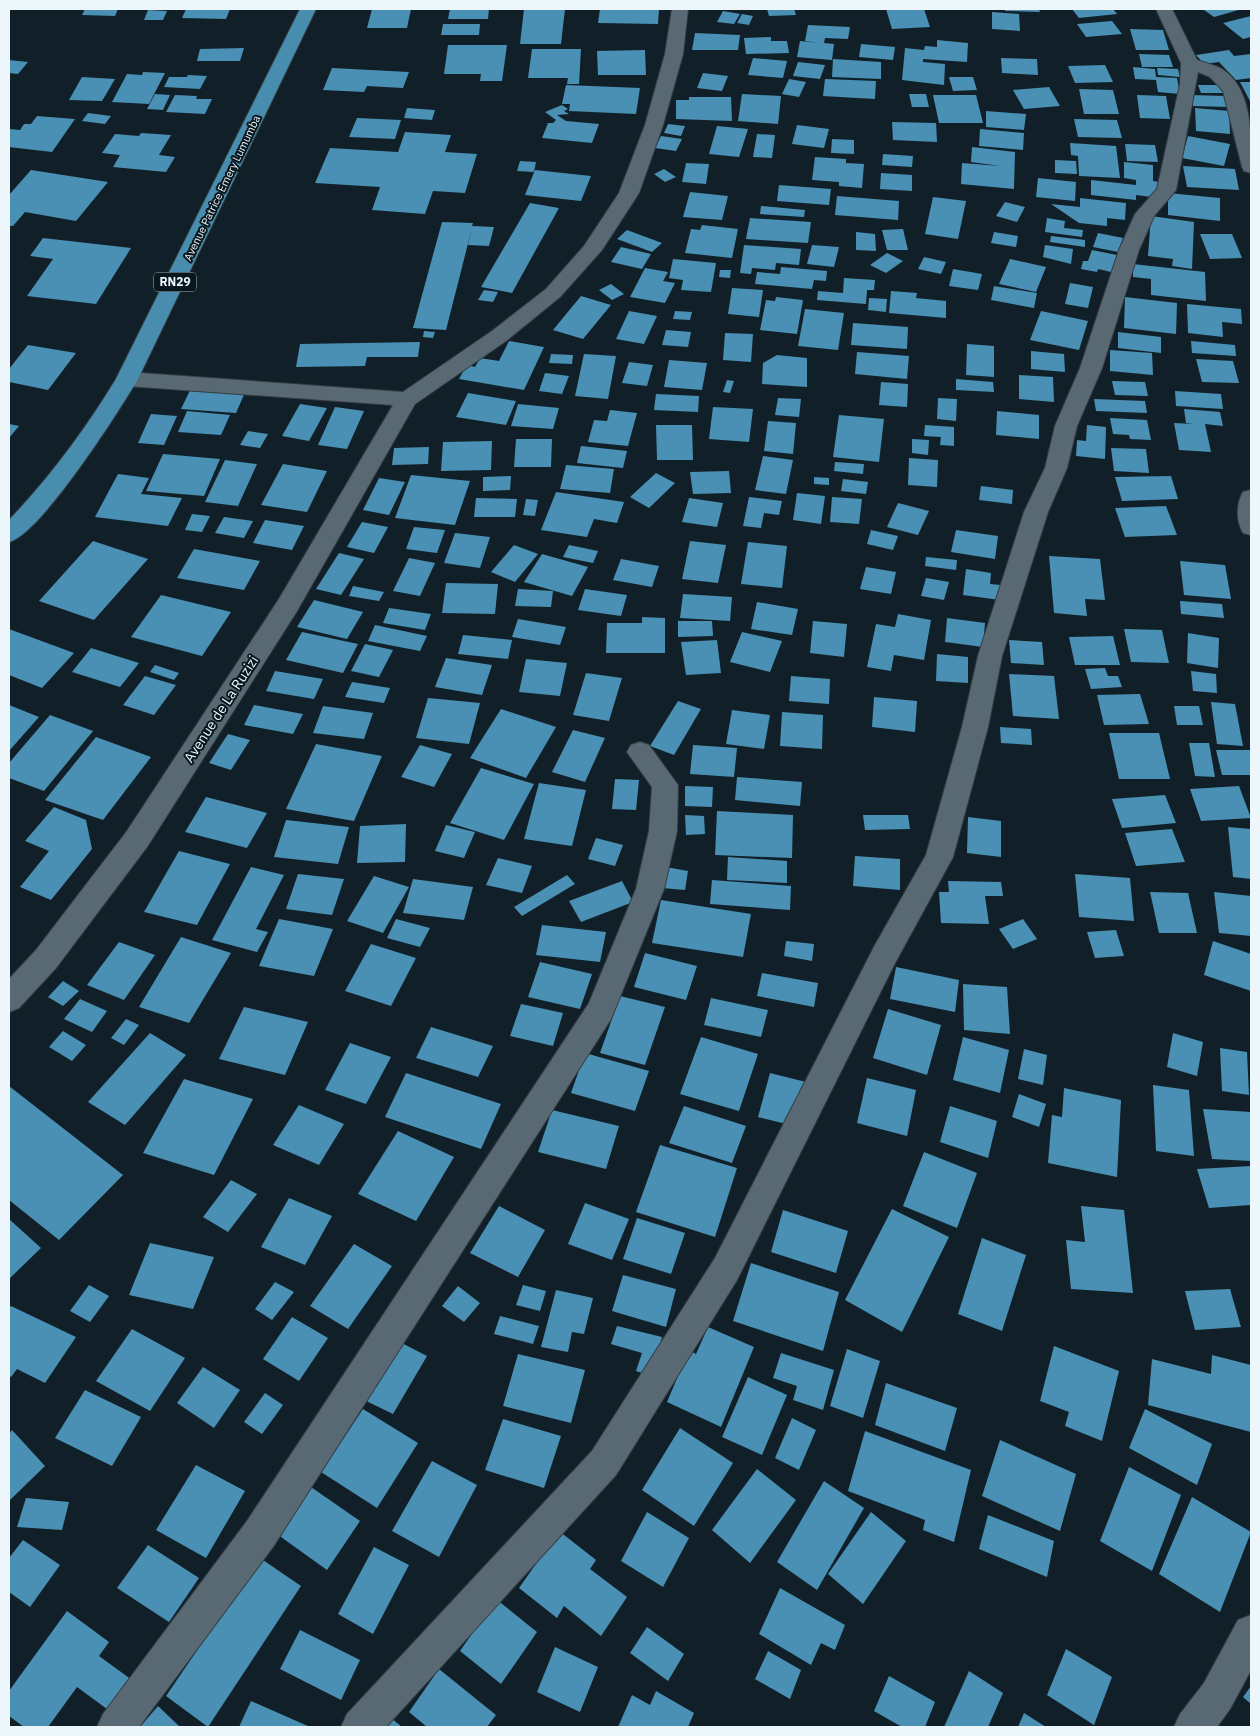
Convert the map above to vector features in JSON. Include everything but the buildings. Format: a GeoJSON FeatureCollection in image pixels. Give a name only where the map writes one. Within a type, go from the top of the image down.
{"type":"FeatureCollection","features":[{"type":"Feature","properties":{"kind":"main road","name":"Avenue Patrice Emery Lumumba"},"geometry":{"type":"LineString","coordinates":[[9,534],[45,496],[97,429],[127,379],[308,9]]}},
{"type":"Feature","properties":{"kind":"street"},"geometry":{"type":"LineString","coordinates":[[127,379],[407,399],[499,336],[553,293],[592,250],[629,193],[651,133],[674,54],[680,9]]}},
{"type":"Feature","properties":{"kind":"street"},"geometry":{"type":"LineString","coordinates":[[360,1727],[604,1463],[726,1269],[885,954],[939,856],[975,727],[990,656],[1036,512],[1056,468],[1066,426],[1091,368],[1129,250],[1145,214],[1166,190],[1189,84],[1190,63],[1164,9]]}},
{"type":"Feature","properties":{"kind":"street"},"geometry":{"type":"LineString","coordinates":[[1190,63],[1216,73],[1232,89],[1251,167]]}},
{"type":"Feature","properties":{"kind":"street","name":"Avenue de La Ruzizi"},"geometry":{"type":"LineString","coordinates":[[9,1000],[46,960],[137,839],[288,605],[407,399]]}},
{"type":"Feature","properties":{"kind":"street"},"geometry":{"type":"LineString","coordinates":[[1251,498],[1249,519],[1251,527]]}},
{"type":"Feature","properties":{"kind":"street"},"geometry":{"type":"LineString","coordinates":[[116,1727],[260,1534],[601,1010],[650,890],[663,831],[665,785],[640,752]]}},
{"type":"Feature","properties":{"kind":"street"},"geometry":{"type":"LineString","coordinates":[[1193,1727],[1217,1696],[1251,1633]]}}]}
